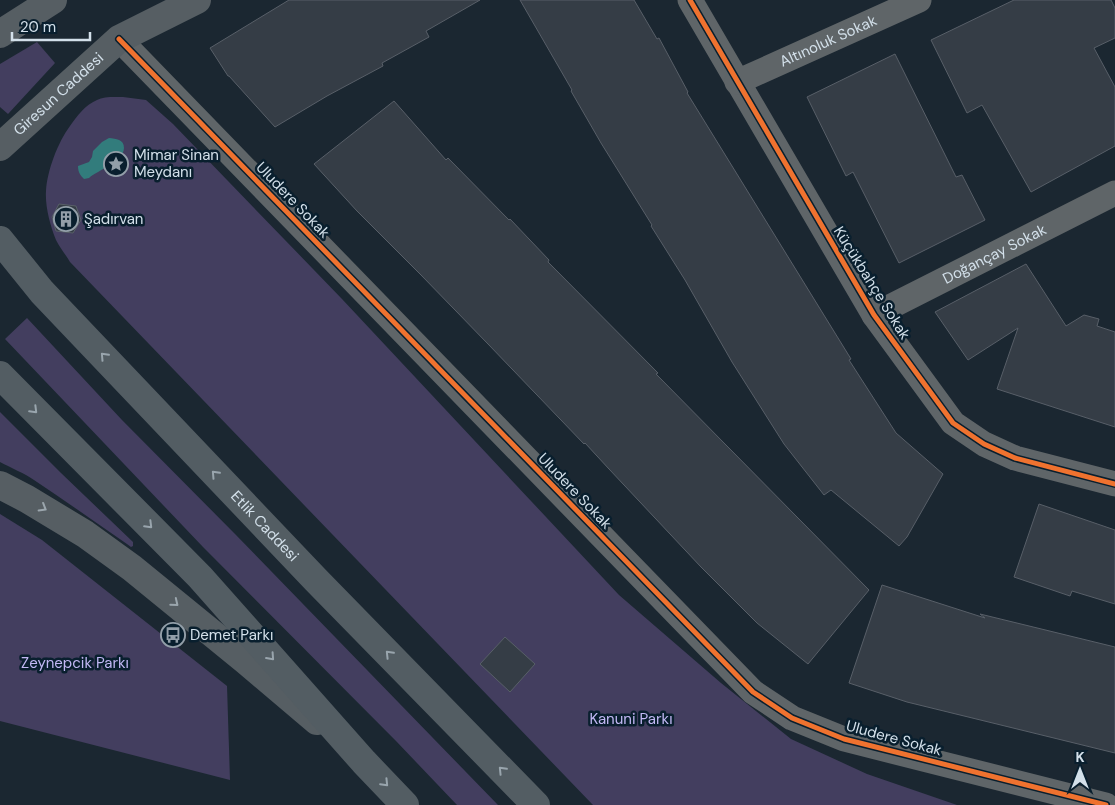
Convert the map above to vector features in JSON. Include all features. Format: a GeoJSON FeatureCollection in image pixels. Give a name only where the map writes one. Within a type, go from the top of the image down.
{"type":"FeatureCollection","features":[{"type":"Feature","properties":{"kind":"main road"},"geometry":{"type":"LineString","coordinates":[[0,34],[53,0]]}},
{"type":"Feature","properties":{"kind":"main road","name":"Giresun Caddesi"},"geometry":{"type":"LineString","coordinates":[[0,147],[120,39],[196,0]]}},
{"type":"Feature","properties":{"kind":"main road","name":"Etlik Caddesi"},"geometry":{"type":"LineString","coordinates":[[0,240],[42,292],[309,573],[536,805]]}},
{"type":"Feature","properties":{"kind":"main road"},"geometry":{"type":"LineString","coordinates":[[0,375],[200,577],[364,762],[405,805]]}},
{"type":"Feature","properties":{"kind":"main road"},"geometry":{"type":"LineString","coordinates":[[0,485],[85,534],[132,568],[246,661],[364,762]]}},
{"type":"Feature","properties":{"kind":"street","name":"Küçükbahçe Sokak"},"geometry":{"type":"LineString","coordinates":[[690,0],[874,315],[952,424],[984,444],[1015,458],[1115,484]]}},
{"type":"Feature","properties":{"kind":"street","name":"Altınoluk Sokak"},"geometry":{"type":"LineString","coordinates":[[737,82],[919,0]]}},
{"type":"Feature","properties":{"kind":"street","name":"Uludere Sokak"},"geometry":{"type":"LineString","coordinates":[[120,39],[753,692],[792,718],[844,739],[1106,805]]}},
{"type":"Feature","properties":{"kind":"street","name":"Doğançay Sokak"},"geometry":{"type":"LineString","coordinates":[[874,315],[1115,193]]}},
{"type":"Feature","properties":{"kind":"green space"},"geometry":{"type":"Polygon","coordinates":[[[37,42],[55,63],[8,114],[0,107],[0,64],[37,42]]]}},
{"type":"Feature","properties":{"kind":"green space","name":"Kanuni Parkı"},"geometry":{"type":"Polygon","coordinates":[[[123,97],[146,100],[173,124],[342,299],[619,595],[721,683],[791,739],[867,774],[957,805],[593,805],[70,262],[56,240],[48,216],[46,191],[51,166],[57,148],[75,118],[85,108],[100,99],[123,97]]]}},
{"type":"Feature","properties":{"kind":"green space"},"geometry":{"type":"Polygon","coordinates":[[[27,318],[122,420],[498,805],[457,805],[203,547],[5,339],[27,318]]]}},
{"type":"Feature","properties":{"kind":"green space"},"geometry":{"type":"Polygon","coordinates":[[[0,412],[133,542],[133,546],[131,547],[30,477],[0,462],[0,412]]]}},
{"type":"Feature","properties":{"kind":"green space","name":"Zeynepcik Parkı"},"geometry":{"type":"Polygon","coordinates":[[[0,514],[42,540],[227,686],[230,780],[0,721],[0,514]]]}},
{"type":"Feature","properties":{"kind":"shaded area"},"geometry":{"type":"Polygon","coordinates":[[[109,138],[123,143],[123,153],[120,158],[89,178],[84,179],[78,170],[78,166],[89,162],[93,151],[109,138]]]}},
{"type":"Feature","properties":{"kind":"building"},"geometry":{"type":"Polygon","coordinates":[[[289,0],[480,0],[426,31],[429,37],[382,63],[383,66],[275,127],[228,76],[210,48],[289,0]]]}},
{"type":"Feature","properties":{"kind":"building"},"geometry":{"type":"Polygon","coordinates":[[[520,0],[634,0],[657,39],[659,38],[687,93],[851,359],[849,360],[896,433],[943,474],[907,537],[899,546],[831,490],[824,495],[784,444],[732,362],[685,280],[601,143],[520,0]]]}},
{"type":"Feature","properties":{"kind":"building"},"geometry":{"type":"Polygon","coordinates":[[[1014,0],[1111,0],[1115,8],[1115,38],[1094,48],[1115,87],[1115,146],[1031,192],[982,105],[967,113],[931,40],[1014,0]]]}},
{"type":"Feature","properties":{"kind":"building"},"geometry":{"type":"Polygon","coordinates":[[[895,54],[956,177],[962,175],[985,220],[899,263],[853,172],[846,176],[807,97],[895,54]]]}},
{"type":"Feature","properties":{"kind":"building"},"geometry":{"type":"Polygon","coordinates":[[[394,101],[446,160],[448,158],[510,219],[549,260],[548,262],[658,373],[656,374],[869,590],[808,664],[757,623],[701,567],[585,443],[357,211],[314,164],[394,101]]]}},
{"type":"Feature","properties":{"kind":"building","name":"Şadırvan"},"geometry":{"type":"Polygon","coordinates":[[[59,204],[76,206],[81,220],[73,233],[56,231],[52,217],[59,204]]]}},
{"type":"Feature","properties":{"kind":"building"},"geometry":{"type":"Polygon","coordinates":[[[1026,264],[1066,326],[1084,315],[1099,319],[1097,326],[1115,332],[1115,427],[997,389],[1018,328],[968,360],[935,312],[1026,264]]]}},
{"type":"Feature","properties":{"kind":"building"},"geometry":{"type":"Polygon","coordinates":[[[1039,504],[1115,530],[1115,604],[1072,591],[1070,596],[1014,577],[1039,504]]]}},
{"type":"Feature","properties":{"kind":"building"},"geometry":{"type":"Polygon","coordinates":[[[882,585],[985,618],[980,614],[1115,647],[1115,753],[907,702],[849,683],[882,585]]]}},
{"type":"Feature","properties":{"kind":"building"},"geometry":{"type":"Polygon","coordinates":[[[505,637],[535,664],[510,692],[480,664],[505,637]]]}},
{"type":"Feature","properties":{"kind":"cycle path"},"geometry":{"type":"LineString","coordinates":[[690,0],[874,315],[953,423],[984,444],[1015,458],[1115,484]]}},
{"type":"Feature","properties":{"kind":"cycle path"},"geometry":{"type":"LineString","coordinates":[[119,39],[753,692],[792,718],[844,739],[1106,805]]}},
{"type":"Feature","properties":{"kind":"place","name":"Mimar Sinan Meydanı"},"geometry":{"type":"Point","coordinates":[116,164]}},
{"type":"Feature","properties":{"kind":"place","name":"Şadırvan"},"geometry":{"type":"Point","coordinates":[66,219]}},
{"type":"Feature","properties":{"kind":"place","name":"Demet Parkı"},"geometry":{"type":"Point","coordinates":[173,635]}}]}
